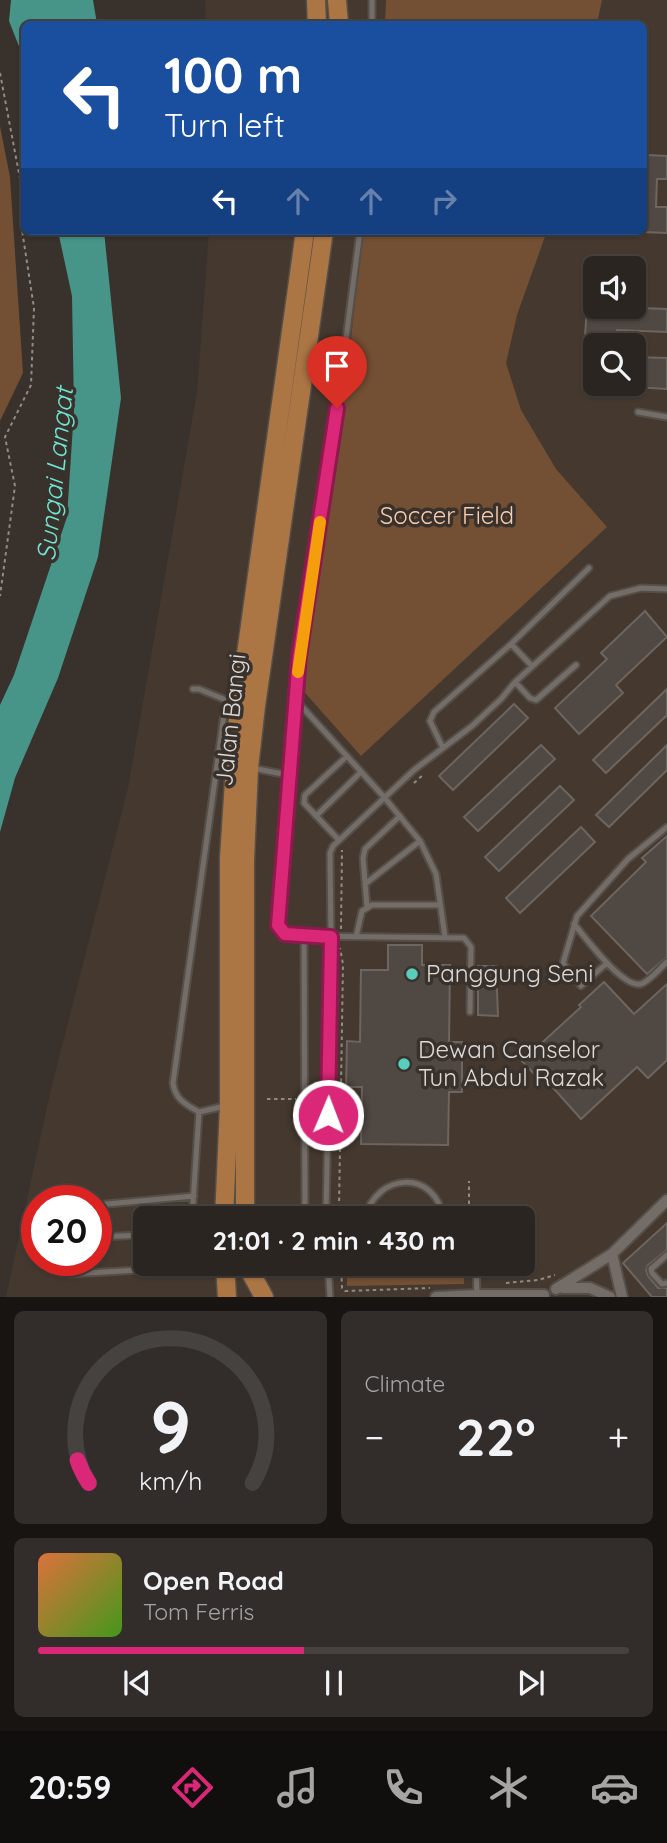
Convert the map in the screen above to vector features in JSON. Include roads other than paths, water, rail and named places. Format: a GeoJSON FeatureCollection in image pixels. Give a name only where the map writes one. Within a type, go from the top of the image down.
{"type":"FeatureCollection","features":[{"type":"Feature","properties":{"kind":"main road"},"geometry":{"type":"LineString","coordinates":[[316,0],[317,21]]}},
{"type":"Feature","properties":{"kind":"main road"},"geometry":{"type":"LineString","coordinates":[[337,0],[339,21]]}},
{"type":"Feature","properties":{"kind":"main road","name":"Jalan Bangi"},"geometry":{"type":"LineString","coordinates":[[225,1206],[229,1105],[232,702],[304,235]]}},
{"type":"Feature","properties":{"kind":"main road","name":"Jalan Bangi"},"geometry":{"type":"LineString","coordinates":[[245,1206],[245,860],[249,768],[323,235]]}},
{"type":"Feature","properties":{"kind":"main road"},"geometry":{"type":"LineString","coordinates":[[246,1276],[246,1297]]}},
{"type":"Feature","properties":{"kind":"main road"},"geometry":{"type":"LineString","coordinates":[[253,1276],[264,1297]]}},
{"type":"Feature","properties":{"kind":"main road"},"geometry":{"type":"LineString","coordinates":[[213,1297],[226,1280]]}},
{"type":"Feature","properties":{"kind":"street"},"geometry":{"type":"LineString","coordinates":[[438,1292],[477,1296],[542,1296],[612,1254],[667,1200]]}},
{"type":"Feature","properties":{"kind":"street"},"geometry":{"type":"LineString","coordinates":[[612,1254],[622,1297]]}},
{"type":"Feature","properties":{"kind":"street"},"geometry":{"type":"LineString","coordinates":[[556,1289],[573,1286],[590,1288],[610,1297]]}},
{"type":"Feature","properties":{"kind":"lane"},"geometry":{"type":"LineString","coordinates":[[372,0],[372,21]]}},
{"type":"Feature","properties":{"kind":"lane"},"geometry":{"type":"LineString","coordinates":[[359,235],[337,408],[299,656],[278,925],[285,934],[304,936],[464,938],[471,947],[470,1012]]}},
{"type":"Feature","properties":{"kind":"lane"},"geometry":{"type":"LineString","coordinates":[[638,412],[667,416]]}},
{"type":"Feature","properties":{"kind":"lane"},"geometry":{"type":"LineString","coordinates":[[443,748],[430,721],[435,712],[511,644],[589,568]]}},
{"type":"Feature","properties":{"kind":"lane"},"geometry":{"type":"LineString","coordinates":[[326,1206],[330,853],[338,839],[384,797],[472,726],[515,682],[610,596],[640,588],[667,589]]}},
{"type":"Feature","properties":{"kind":"lane"},"geometry":{"type":"LineString","coordinates":[[511,644],[532,666]]}},
{"type":"Feature","properties":{"kind":"lane"},"geometry":{"type":"LineString","coordinates":[[515,682],[530,698],[536,700],[576,665]]}},
{"type":"Feature","properties":{"kind":"lane"},"geometry":{"type":"LineString","coordinates":[[192,690],[199,689],[232,702],[173,1083],[174,1093],[182,1102],[199,1112],[229,1105]]}},
{"type":"Feature","properties":{"kind":"lane"},"geometry":{"type":"LineString","coordinates":[[295,699],[420,841],[436,874],[445,937]]}},
{"type":"Feature","properties":{"kind":"lane"},"geometry":{"type":"LineString","coordinates":[[338,839],[304,803],[305,795],[346,756]]}},
{"type":"Feature","properties":{"kind":"lane"},"geometry":{"type":"LineString","coordinates":[[249,768],[288,775]]}},
{"type":"Feature","properties":{"kind":"lane"},"geometry":{"type":"LineString","coordinates":[[316,816],[362,772]]}},
{"type":"Feature","properties":{"kind":"lane"},"geometry":{"type":"LineString","coordinates":[[356,937],[360,916],[366,907],[363,858],[365,849],[400,816]]}},
{"type":"Feature","properties":{"kind":"lane"},"geometry":{"type":"LineString","coordinates":[[607,963],[581,986],[563,963],[577,916],[628,859],[667,827]]}},
{"type":"Feature","properties":{"kind":"lane"},"geometry":{"type":"LineString","coordinates":[[365,884],[420,841]]}},
{"type":"Feature","properties":{"kind":"lane"},"geometry":{"type":"LineString","coordinates":[[366,907],[440,905]]}},
{"type":"Feature","properties":{"kind":"lane"},"geometry":{"type":"LineString","coordinates":[[574,924],[607,963],[630,982],[645,982],[667,962]]}},
{"type":"Feature","properties":{"kind":"lane"},"geometry":{"type":"LineString","coordinates":[[304,936],[305,1206]]}},
{"type":"Feature","properties":{"kind":"lane"},"geometry":{"type":"LineString","coordinates":[[193,1206],[199,1112]]}},
{"type":"Feature","properties":{"kind":"lane"},"geometry":{"type":"LineString","coordinates":[[368,1206],[375,1194],[386,1186],[399,1182],[413,1183],[425,1188],[440,1206]]}},
{"type":"Feature","properties":{"kind":"lane"},"geometry":{"type":"LineString","coordinates":[[112,1204],[194,1196]]}},
{"type":"Feature","properties":{"kind":"lane"},"geometry":{"type":"LineString","coordinates":[[112,1236],[133,1235]]}},
{"type":"Feature","properties":{"kind":"lane"},"geometry":{"type":"LineString","coordinates":[[667,1255],[652,1269],[652,1273],[662,1284],[667,1283]]}},
{"type":"Feature","properties":{"kind":"lane"},"geometry":{"type":"LineString","coordinates":[[112,1272],[133,1270]]}},
{"type":"Feature","properties":{"kind":"lane"},"geometry":{"type":"LineString","coordinates":[[329,1276],[330,1297]]}},
{"type":"Feature","properties":{"kind":"lane"},"geometry":{"type":"LineString","coordinates":[[476,1276],[477,1296]]}},
{"type":"Feature","properties":{"kind":"water"},"geometry":{"type":"Polygon","coordinates":[[[11,0],[93,0],[96,21],[21,21],[21,51],[9,21],[11,0]]]}},
{"type":"Feature","properties":{"kind":"water"},"geometry":{"type":"Polygon","coordinates":[[[59,235],[104,235],[121,398],[98,557],[58,678],[15,778],[0,832],[0,705],[14,675],[67,517],[74,410],[72,296],[59,235]]]}},
{"type":"Feature","properties":{"kind":"place","name":"Panggung Seni"},"geometry":{"type":"Point","coordinates":[412,974]}},
{"type":"Feature","properties":{"kind":"place","name":"Dewan Canselor Tun Abdul Razak"},"geometry":{"type":"Point","coordinates":[404,1064]}},
{"type":"Feature","properties":{"kind":"water label","name":"Sungai Langat"},"geometry":{"type":"Point","coordinates":[55,474]}},
{"type":"Feature","properties":{"kind":"park label","name":"Soccer Field"},"geometry":{"type":"Point","coordinates":[447,516]}}]}
